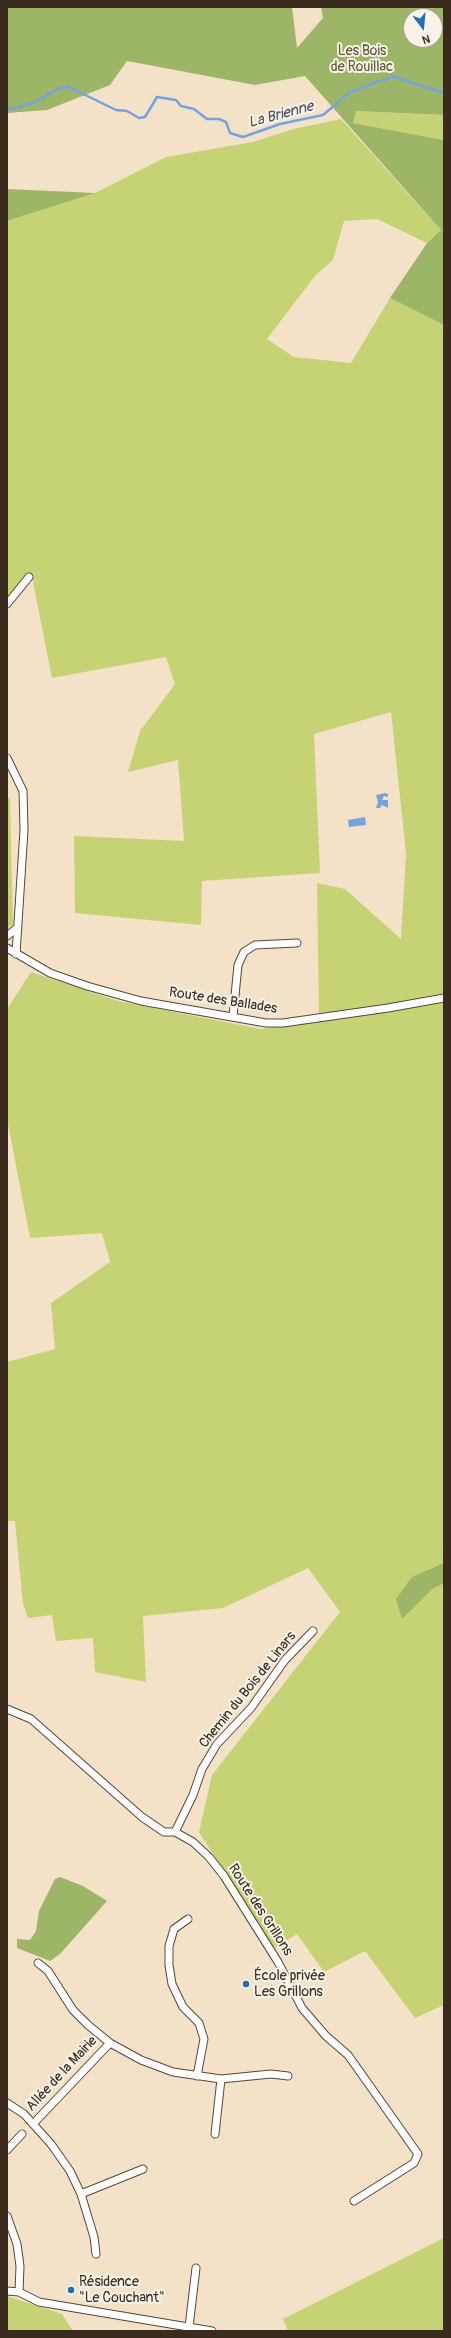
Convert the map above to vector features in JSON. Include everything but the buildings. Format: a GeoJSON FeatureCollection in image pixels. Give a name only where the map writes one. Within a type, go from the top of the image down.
{"type":"FeatureCollection","features":[{"type":"Feature","properties":{"kind":"street"},"geometry":{"type":"LineString","coordinates":[[7,604],[29,576]]}},
{"type":"Feature","properties":{"kind":"street"},"geometry":{"type":"LineString","coordinates":[[7,758],[23,792],[24,830],[16,954]]}},
{"type":"Feature","properties":{"kind":"street"},"geometry":{"type":"LineString","coordinates":[[7,936],[17,928]]}},
{"type":"Feature","properties":{"kind":"street"},"geometry":{"type":"LineString","coordinates":[[233,1016],[238,965],[244,952],[255,945],[297,943]]}},
{"type":"Feature","properties":{"kind":"street","name":"Route des Ballades"},"geometry":{"type":"LineString","coordinates":[[7,948],[50,973],[87,986],[141,1001],[266,1023],[283,1023],[444,998]]}},
{"type":"Feature","properties":{"kind":"street","name":"Chemin du Bois de Linars"},"geometry":{"type":"LineString","coordinates":[[175,1832],[190,1802],[202,1769],[217,1744],[251,1708],[285,1660],[313,1631]]}},
{"type":"Feature","properties":{"kind":"street","name":"Route des Grillons"},"geometry":{"type":"LineString","coordinates":[[7,1709],[31,1719],[142,1817],[164,1832],[175,1832],[193,1842],[209,1857],[224,1876],[278,1962],[302,2008],[326,2036],[348,2056],[418,2154],[414,2163],[354,2201]]}},
{"type":"Feature","properties":{"kind":"street"},"geometry":{"type":"LineString","coordinates":[[188,1919],[174,1929],[169,1946],[169,1965],[172,1984],[183,2007],[199,2023],[204,2038],[197,2076]]}},
{"type":"Feature","properties":{"kind":"street"},"geometry":{"type":"LineString","coordinates":[[38,1963],[48,1971],[73,2010],[110,2043],[141,2060],[173,2072],[221,2079],[271,2074],[288,2076]]}},
{"type":"Feature","properties":{"kind":"street","name":"Allée de la Mairie"},"geometry":{"type":"LineString","coordinates":[[33,2124],[110,2043]]}},
{"type":"Feature","properties":{"kind":"street"},"geometry":{"type":"LineString","coordinates":[[215,2134],[221,2079]]}},
{"type":"Feature","properties":{"kind":"street"},"geometry":{"type":"LineString","coordinates":[[7,2103],[24,2114],[52,2144],[70,2171],[81,2194],[94,2238],[96,2254]]}},
{"type":"Feature","properties":{"kind":"street"},"geometry":{"type":"LineString","coordinates":[[7,2150],[22,2134]]}},
{"type":"Feature","properties":{"kind":"street"},"geometry":{"type":"LineString","coordinates":[[81,2194],[142,2169]]}},
{"type":"Feature","properties":{"kind":"street"},"geometry":{"type":"LineString","coordinates":[[7,2216],[17,2244],[20,2266],[19,2292]]}},
{"type":"Feature","properties":{"kind":"street"},"geometry":{"type":"LineString","coordinates":[[189,2327],[196,2268]]}},
{"type":"Feature","properties":{"kind":"street"},"geometry":{"type":"LineString","coordinates":[[7,2291],[19,2292],[39,2302],[212,2331]]}},
{"type":"Feature","properties":{"kind":"green space","name":"Les Bois de Rouillac"},"geometry":{"type":"Polygon","coordinates":[[[7,7],[292,7],[297,48],[323,18],[321,7],[444,7],[444,115],[356,111],[353,123],[444,140],[444,325],[390,298],[427,243],[441,230],[305,76],[255,85],[127,61],[110,85],[47,110],[7,113],[7,7]]]}},
{"type":"Feature","properties":{"kind":"green space"},"geometry":{"type":"Polygon","coordinates":[[[356,111],[444,115],[444,140],[353,123],[356,111]]]}},
{"type":"Feature","properties":{"kind":"green space"},"geometry":{"type":"Polygon","coordinates":[[[341,119],[441,230],[427,243],[377,219],[344,221],[333,260],[315,276],[267,339],[294,357],[351,363],[390,298],[444,325],[444,2005],[415,2018],[365,1951],[324,1972],[297,1934],[273,1949],[199,1832],[212,1775],[340,1612],[308,1568],[223,1608],[143,1616],[146,1682],[95,1672],[93,1638],[56,1641],[52,1615],[28,1618],[23,1604],[15,1521],[7,1521],[7,1362],[55,1349],[51,1303],[110,1262],[102,1233],[30,1238],[7,1119],[7,1009],[31,972],[118,1001],[261,1029],[319,1020],[317,883],[345,889],[401,939],[406,853],[391,712],[314,734],[320,873],[202,881],[201,925],[75,913],[74,836],[184,841],[178,760],[128,772],[140,731],[175,684],[166,657],[52,678],[32,577],[7,599],[7,221],[95,193],[166,157],[253,142],[293,129],[341,119]]]}},
{"type":"Feature","properties":{"kind":"green space"},"geometry":{"type":"Polygon","coordinates":[[[7,189],[95,193],[7,221],[7,189]]]}},
{"type":"Feature","properties":{"kind":"green space"},"geometry":{"type":"Polygon","coordinates":[[[10,798],[13,924],[7,929],[7,799],[10,798]]]}},
{"type":"Feature","properties":{"kind":"green space"},"geometry":{"type":"Polygon","coordinates":[[[444,1563],[444,1583],[432,1589],[402,1619],[396,1599],[412,1577],[444,1563]]]}},
{"type":"Feature","properties":{"kind":"green space"},"geometry":{"type":"Polygon","coordinates":[[[60,1877],[83,1886],[107,1901],[60,1954],[50,1961],[17,1948],[17,1939],[30,1940],[36,1931],[39,1911],[55,1879],[60,1877]]]}},
{"type":"Feature","properties":{"kind":"green space"},"geometry":{"type":"Polygon","coordinates":[[[444,2238],[444,2331],[288,2331],[283,2319],[444,2238]]]}},
{"type":"Feature","properties":{"kind":"green space"},"geometry":{"type":"Polygon","coordinates":[[[7,2296],[62,2314],[73,2331],[7,2331],[7,2296]]]}},
{"type":"Feature","properties":{"kind":"water"},"geometry":{"type":"Polygon","coordinates":[[[385,793],[388,794],[388,797],[384,796],[382,800],[388,800],[388,808],[382,805],[380,808],[376,808],[378,802],[376,795],[385,793]]]}},
{"type":"Feature","properties":{"kind":"water"},"geometry":{"type":"Polygon","coordinates":[[[365,817],[366,825],[349,827],[348,820],[365,817]]]}},
{"type":"Feature","properties":{"kind":"waterway","name":"La Brienne"},"geometry":{"type":"LineString","coordinates":[[7,110],[33,103],[60,88],[69,87],[116,110],[127,111],[139,118],[145,117],[157,97],[176,100],[181,106],[194,109],[207,119],[219,119],[226,122],[230,133],[243,137],[280,124],[323,115],[349,93],[376,82],[394,77],[444,93]]}},
{"type":"Feature","properties":{"kind":"place","name":"École privée Les Grillons"},"geometry":{"type":"Point","coordinates":[246,1984]}},
{"type":"Feature","properties":{"kind":"place","name":"Résidence \"Le Couchant\""},"geometry":{"type":"Point","coordinates":[71,2290]}}]}
